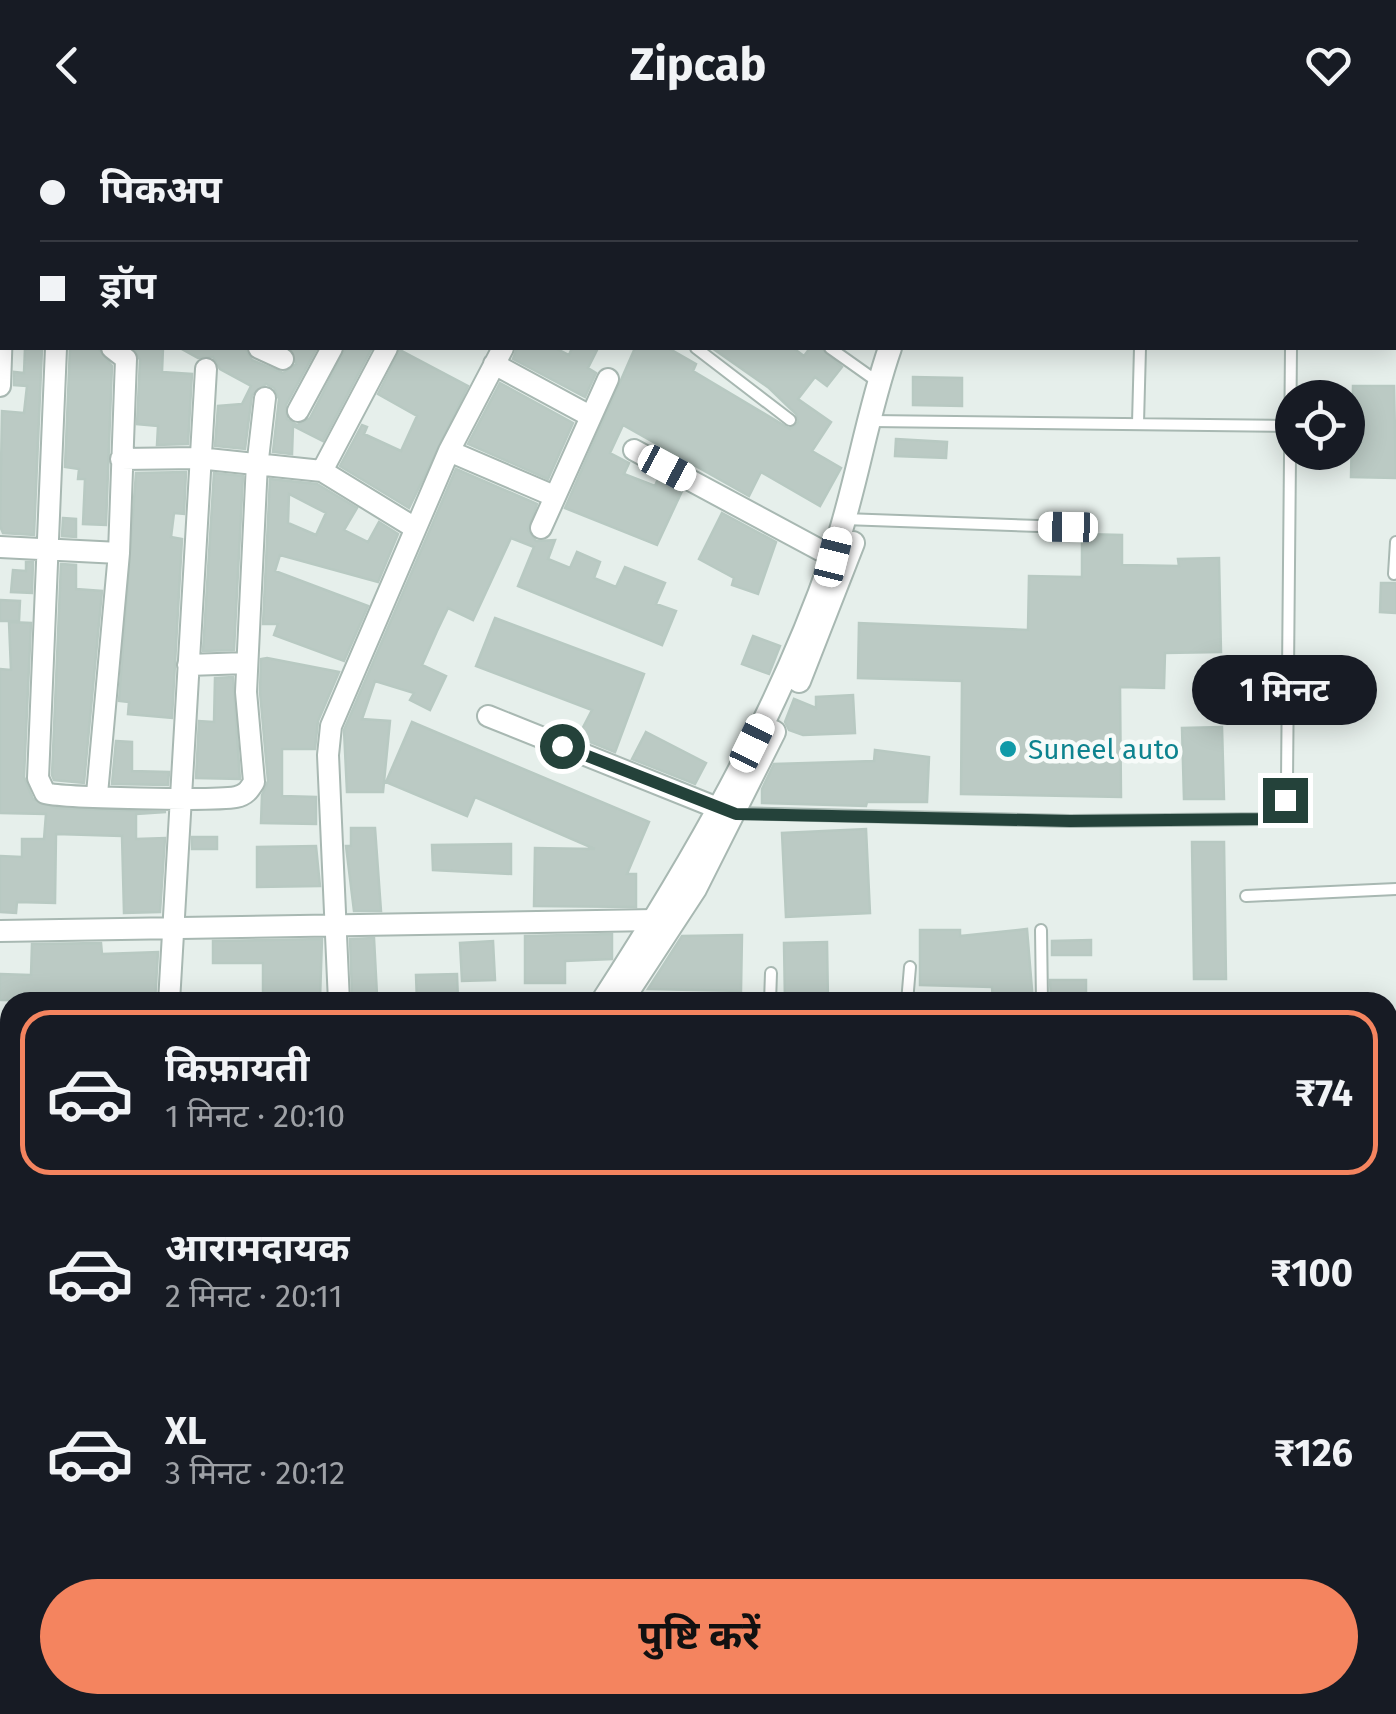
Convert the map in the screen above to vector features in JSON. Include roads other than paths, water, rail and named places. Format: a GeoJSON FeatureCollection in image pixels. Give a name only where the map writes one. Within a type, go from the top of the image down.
{"type":"FeatureCollection","features":[{"type":"Feature","properties":{"kind":"street"},"geometry":{"type":"LineString","coordinates":[[0,386],[2,350]]}},
{"type":"Feature","properties":{"kind":"street"},"geometry":{"type":"LineString","coordinates":[[56,350],[38,778],[40,789],[50,795],[236,797],[248,792],[254,782],[248,664],[265,398]]}},
{"type":"Feature","properties":{"kind":"street"},"geometry":{"type":"LineString","coordinates":[[97,794],[119,554],[126,360],[119,350]]}},
{"type":"Feature","properties":{"kind":"street"},"geometry":{"type":"LineString","coordinates":[[263,350],[283,359]]}},
{"type":"Feature","properties":{"kind":"street"},"geometry":{"type":"LineString","coordinates":[[298,411],[331,350]]}},
{"type":"Feature","properties":{"kind":"street"},"geometry":{"type":"LineString","coordinates":[[322,471],[386,350]]}},
{"type":"Feature","properties":{"kind":"street"},"geometry":{"type":"LineString","coordinates":[[875,422],[878,382],[889,350]]}},
{"type":"Feature","properties":{"kind":"street"},"geometry":{"type":"LineString","coordinates":[[626,992],[728,812],[842,579],[851,520],[875,422],[902,350]]}},
{"type":"Feature","properties":{"kind":"street"},"geometry":{"type":"LineString","coordinates":[[338,992],[329,739],[415,528],[498,356],[590,416]]}},
{"type":"Feature","properties":{"kind":"street"},"geometry":{"type":"LineString","coordinates":[[169,992],[206,369]]}},
{"type":"Feature","properties":{"kind":"street"},"geometry":{"type":"LineString","coordinates":[[541,528],[608,379]]}},
{"type":"Feature","properties":{"kind":"street"},"geometry":{"type":"LineString","coordinates":[[634,450],[833,557]]}},
{"type":"Feature","properties":{"kind":"street"},"geometry":{"type":"LineString","coordinates":[[449,451],[554,496]]}},
{"type":"Feature","properties":{"kind":"street"},"geometry":{"type":"LineString","coordinates":[[121,459],[258,461],[322,471],[415,528]]}},
{"type":"Feature","properties":{"kind":"street"},"geometry":{"type":"LineString","coordinates":[[802,657],[833,557],[851,520]]}},
{"type":"Feature","properties":{"kind":"street"},"geometry":{"type":"LineString","coordinates":[[0,547],[119,554]]}},
{"type":"Feature","properties":{"kind":"street"},"geometry":{"type":"LineString","coordinates":[[188,665],[248,664]]}},
{"type":"Feature","properties":{"kind":"street"},"geometry":{"type":"LineString","coordinates":[[488,716],[728,812]]}},
{"type":"Feature","properties":{"kind":"street"},"geometry":{"type":"LineString","coordinates":[[0,930],[171,924],[663,923]]}},
{"type":"Feature","properties":{"kind":"street"},"geometry":{"type":"LineString","coordinates":[[610,992],[663,923]]}},
{"type":"Feature","properties":{"kind":"lane"},"geometry":{"type":"LineString","coordinates":[[699,350],[790,420]]}},
{"type":"Feature","properties":{"kind":"lane"},"geometry":{"type":"LineString","coordinates":[[833,350],[878,382]]}},
{"type":"Feature","properties":{"kind":"lane"},"geometry":{"type":"LineString","coordinates":[[1138,423],[1140,350]]}},
{"type":"Feature","properties":{"kind":"lane"},"geometry":{"type":"LineString","coordinates":[[1291,350],[1291,380]]}},
{"type":"Feature","properties":{"kind":"lane"},"geometry":{"type":"LineString","coordinates":[[875,422],[1275,426]]}},
{"type":"Feature","properties":{"kind":"lane"},"geometry":{"type":"LineString","coordinates":[[728,812],[1070,821],[1266,819],[1278,813],[1285,800],[1287,781],[1290,470]]}},
{"type":"Feature","properties":{"kind":"lane"},"geometry":{"type":"LineString","coordinates":[[851,520],[1068,527]]}},
{"type":"Feature","properties":{"kind":"lane"},"geometry":{"type":"LineString","coordinates":[[1394,574],[1396,542]]}},
{"type":"Feature","properties":{"kind":"lane"},"geometry":{"type":"LineString","coordinates":[[1246,896],[1396,888]]}},
{"type":"Feature","properties":{"kind":"lane"},"geometry":{"type":"LineString","coordinates":[[1042,930],[1042,992]]}},
{"type":"Feature","properties":{"kind":"lane"},"geometry":{"type":"LineString","coordinates":[[908,992],[910,967]]}},
{"type":"Feature","properties":{"kind":"lane"},"geometry":{"type":"LineString","coordinates":[[770,992],[771,973]]}},
{"type":"Feature","properties":{"kind":"place","name":"Suneel auto"},"geometry":{"type":"Point","coordinates":[1008,749]}}]}
